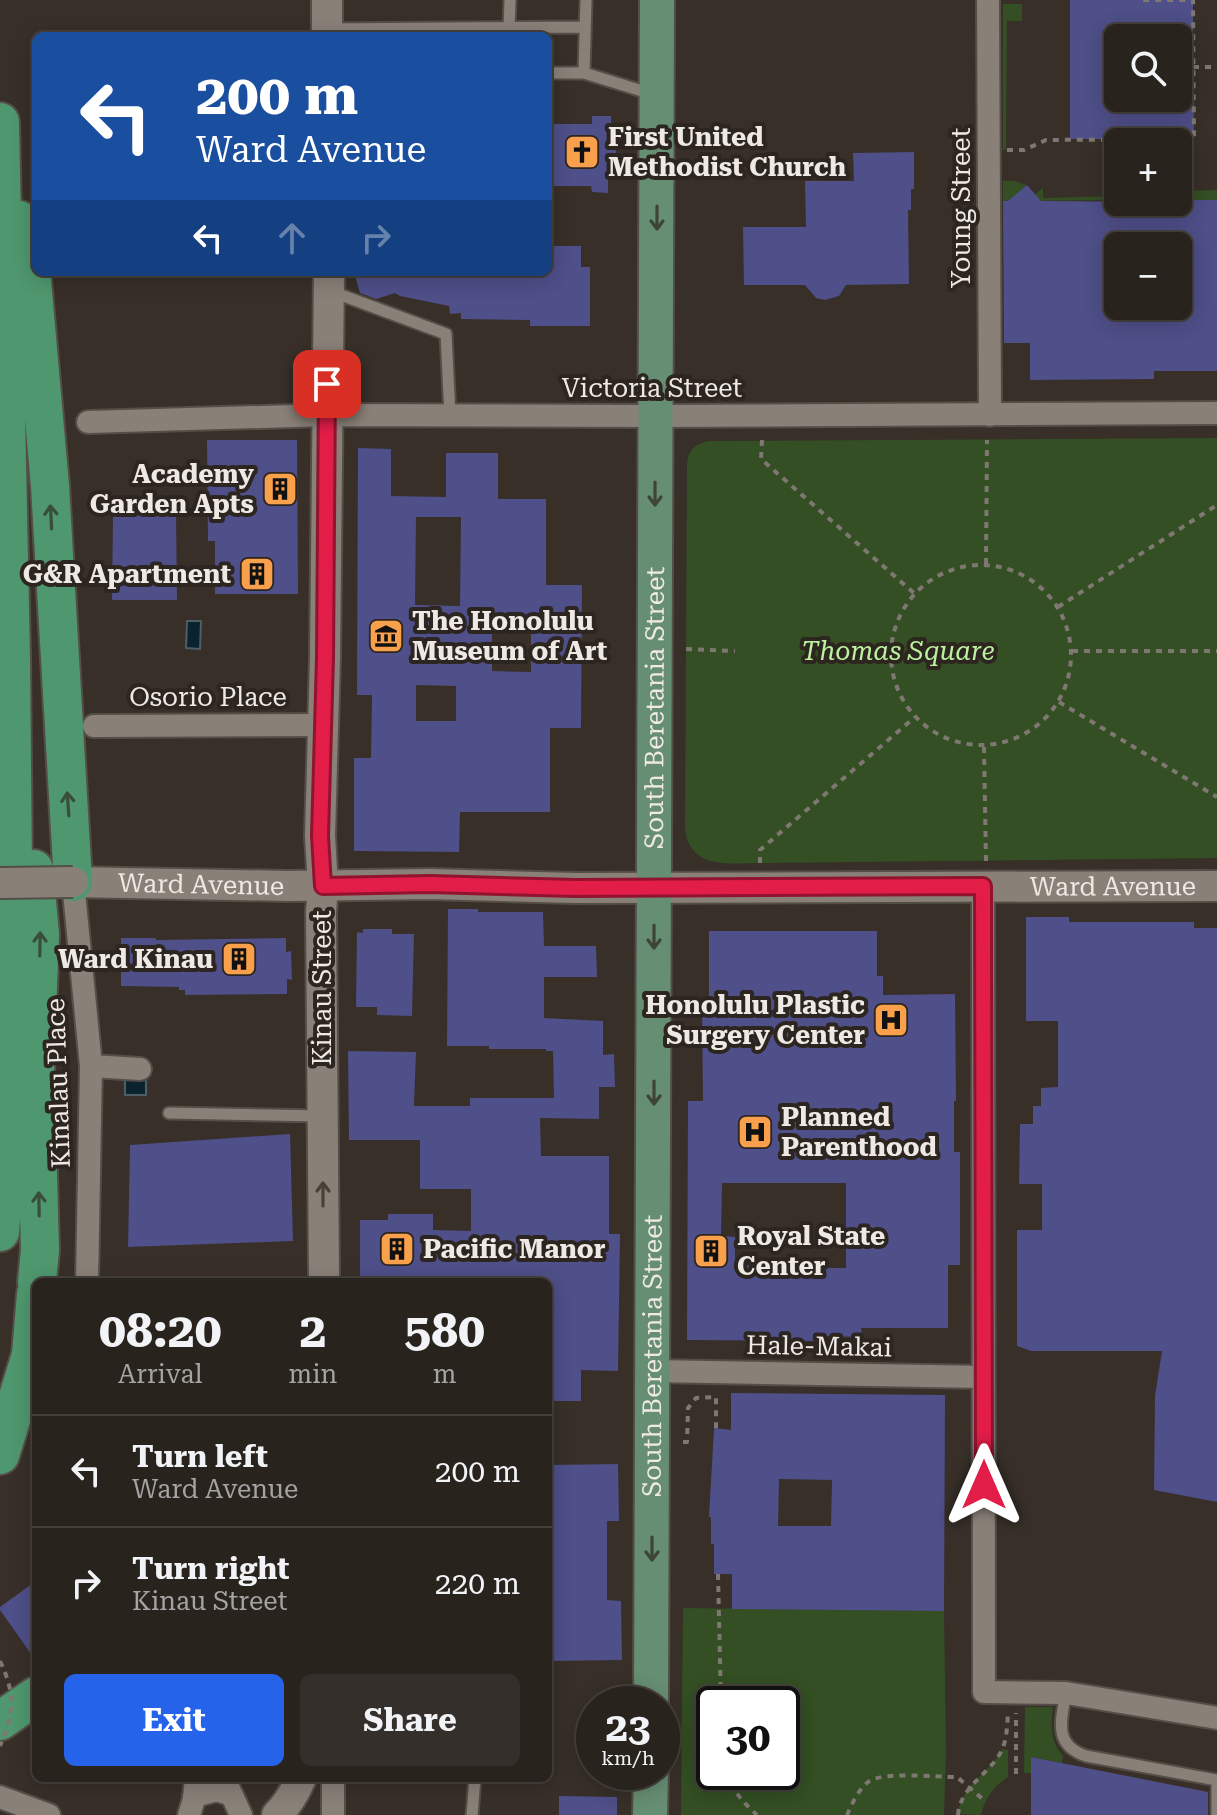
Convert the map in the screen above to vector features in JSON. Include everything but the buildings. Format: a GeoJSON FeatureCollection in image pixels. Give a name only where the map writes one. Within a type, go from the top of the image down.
{"type":"FeatureCollection","features":[{"type":"Feature","properties":{"kind":"highway"},"geometry":{"type":"LineString","coordinates":[[0,122],[13,873],[10,1098],[0,1232]]}},
{"type":"Feature","properties":{"kind":"highway"},"geometry":{"type":"LineString","coordinates":[[0,129],[32,281],[50,486],[73,882]]}},
{"type":"Feature","properties":{"kind":"highway"},"geometry":{"type":"LineString","coordinates":[[11,658],[40,934],[35,1064],[40,1250],[37,1278]]}},
{"type":"Feature","properties":{"kind":"highway"},"geometry":{"type":"LineString","coordinates":[[0,1455],[32,1343]]}},
{"type":"Feature","properties":{"kind":"highway"},"geometry":{"type":"LineString","coordinates":[[0,1721],[32,1699]]}},
{"type":"Feature","properties":{"kind":"main road","name":"South Beretania Street"},"geometry":{"type":"LineString","coordinates":[[651,1686],[657,0]]}},
{"type":"Feature","properties":{"kind":"main road","name":"Kinau Street"},"geometry":{"type":"LineString","coordinates":[[323,1278],[323,886],[320,836],[329,281]]}},
{"type":"Feature","properties":{"kind":"main road","name":"Ward Avenue"},"geometry":{"type":"LineString","coordinates":[[0,883],[430,884],[576,888],[985,874],[1217,886]]}},
{"type":"Feature","properties":{"kind":"main road"},"geometry":{"type":"LineString","coordinates":[[277,1815],[299,1782]]}},
{"type":"Feature","properties":{"kind":"main road"},"geometry":{"type":"LineString","coordinates":[[650,1815],[651,1790]]}},
{"type":"Feature","properties":{"kind":"street","name":"Young Street"},"geometry":{"type":"LineString","coordinates":[[988,0],[990,415]]}},
{"type":"Feature","properties":{"kind":"street","name":"Victoria Street"},"geometry":{"type":"LineString","coordinates":[[88,422],[327,415],[1217,413]]}},
{"type":"Feature","properties":{"kind":"street","name":"Osorio Place"},"geometry":{"type":"LineString","coordinates":[[94,726],[323,725]]}},
{"type":"Feature","properties":{"kind":"street"},"geometry":{"type":"LineString","coordinates":[[985,874],[984,1692],[1066,1693],[1217,1718]]}},
{"type":"Feature","properties":{"kind":"street","name":"Kinalau Place"},"geometry":{"type":"LineString","coordinates":[[73,882],[91,1066],[87,1278]]}},
{"type":"Feature","properties":{"kind":"street"},"geometry":{"type":"LineString","coordinates":[[91,1066],[140,1069]]}},
{"type":"Feature","properties":{"kind":"street","name":"Hale-Makai"},"geometry":{"type":"LineString","coordinates":[[654,1371],[983,1377]]}},
{"type":"Feature","properties":{"kind":"street"},"geometry":{"type":"LineString","coordinates":[[333,1782],[333,1815]]}},
{"type":"Feature","properties":{"kind":"street"},"geometry":{"type":"LineString","coordinates":[[193,1796],[217,1790],[232,1796]]}},
{"type":"Feature","properties":{"kind":"street"},"geometry":{"type":"LineString","coordinates":[[0,1797],[49,1815]]}},
{"type":"Feature","properties":{"kind":"lane"},"geometry":{"type":"LineString","coordinates":[[509,29],[510,0]]}},
{"type":"Feature","properties":{"kind":"lane"},"geometry":{"type":"LineString","coordinates":[[584,73],[586,0]]}},
{"type":"Feature","properties":{"kind":"lane"},"geometry":{"type":"LineString","coordinates":[[327,22],[370,32]]}},
{"type":"Feature","properties":{"kind":"lane"},"geometry":{"type":"LineString","coordinates":[[408,32],[585,27]]}},
{"type":"Feature","properties":{"kind":"lane"},"geometry":{"type":"LineString","coordinates":[[552,73],[584,73],[657,96]]}},
{"type":"Feature","properties":{"kind":"lane"},"geometry":{"type":"LineString","coordinates":[[329,281],[446,334],[450,417]]}},
{"type":"Feature","properties":{"kind":"lane"},"geometry":{"type":"LineString","coordinates":[[169,1113],[323,1116]]}},
{"type":"Feature","properties":{"kind":"lane"},"geometry":{"type":"LineString","coordinates":[[1066,1693],[1061,1728],[1064,1741],[1071,1749],[1086,1756],[1217,1780],[1217,1815]]}},
{"type":"Feature","properties":{"kind":"lane"},"geometry":{"type":"LineString","coordinates":[[472,1815],[475,1782]]}},
{"type":"Feature","properties":{"kind":"path"},"geometry":{"type":"LineString","coordinates":[[1003,150],[1024,150],[1046,140],[1194,139],[1193,0],[1143,0]]}},
{"type":"Feature","properties":{"kind":"path"},"geometry":{"type":"LineString","coordinates":[[1193,67],[1217,67]]}},
{"type":"Feature","properties":{"kind":"path"},"geometry":{"type":"LineString","coordinates":[[762,440],[761,459],[915,594]]}},
{"type":"Feature","properties":{"kind":"path"},"geometry":{"type":"LineString","coordinates":[[986,564],[987,440]]}},
{"type":"Feature","properties":{"kind":"path"},"geometry":{"type":"LineString","coordinates":[[1058,607],[1217,505]]}},
{"type":"Feature","properties":{"kind":"path"},"geometry":{"type":"LineString","coordinates":[[986,564],[1024,575],[1041,587],[1058,607],[1067,625],[1072,651],[1069,677],[1059,702],[1040,725],[1014,740],[984,747],[959,743],[935,733],[915,717],[902,698],[894,677],[891,655],[899,617],[915,594],[942,573],[963,566],[986,564]]}},
{"type":"Feature","properties":{"kind":"path"},"geometry":{"type":"LineString","coordinates":[[686,649],[735,651]]}},
{"type":"Feature","properties":{"kind":"path"},"geometry":{"type":"LineString","coordinates":[[1072,651],[1217,651]]}},
{"type":"Feature","properties":{"kind":"path"},"geometry":{"type":"LineString","coordinates":[[1059,702],[1217,797]]}},
{"type":"Feature","properties":{"kind":"path"},"geometry":{"type":"LineString","coordinates":[[760,863],[760,850],[915,717]]}},
{"type":"Feature","properties":{"kind":"path"},"geometry":{"type":"LineString","coordinates":[[984,747],[985,874]]}},
{"type":"Feature","properties":{"kind":"path"},"geometry":{"type":"LineString","coordinates":[[683,1442],[687,1442],[688,1408],[696,1398],[716,1397],[716,1429]]}},
{"type":"Feature","properties":{"kind":"path"},"geometry":{"type":"LineString","coordinates":[[718,1574],[721,1686]]}},
{"type":"Feature","properties":{"kind":"path"},"geometry":{"type":"LineString","coordinates":[[0,1661],[12,1693],[10,1723],[0,1746]]}},
{"type":"Feature","properties":{"kind":"path"},"geometry":{"type":"LineString","coordinates":[[958,1815],[961,1799],[1002,1749],[1007,1731],[1008,1707]]}},
{"type":"Feature","properties":{"kind":"path"},"geometry":{"type":"LineString","coordinates":[[1016,1707],[1016,1774]]}},
{"type":"Feature","properties":{"kind":"path"},"geometry":{"type":"LineString","coordinates":[[847,1815],[864,1786],[878,1777],[957,1777],[985,1801]]}},
{"type":"Feature","properties":{"kind":"path"},"geometry":{"type":"LineString","coordinates":[[735,1790],[757,1815]]}},
{"type":"Feature","properties":{"kind":"green space"},"geometry":{"type":"Polygon","coordinates":[[[1003,4],[1022,4],[1022,21],[1007,21],[1006,150],[1003,150],[1003,4]]]}},
{"type":"Feature","properties":{"kind":"green space"},"geometry":{"type":"Polygon","coordinates":[[[1003,181],[1027,185],[1020,191],[1028,200],[1043,188],[1043,198],[1104,196],[1104,200],[1003,201],[1003,181]]]}},
{"type":"Feature","properties":{"kind":"green space"},"geometry":{"type":"Polygon","coordinates":[[[1217,190],[1217,200],[1192,200],[1192,191],[1217,190]]]}},
{"type":"Feature","properties":{"kind":"green space","name":"Thomas Square"},"geometry":{"type":"Polygon","coordinates":[[[1217,438],[1217,858],[723,863],[702,858],[694,851],[685,828],[687,464],[691,451],[697,445],[709,441],[1217,438]]]}},
{"type":"Feature","properties":{"kind":"green space"},"geometry":{"type":"Polygon","coordinates":[[[683,1608],[944,1611],[944,1815],[681,1815],[683,1608]]]}},
{"type":"Feature","properties":{"kind":"green space"},"geometry":{"type":"Polygon","coordinates":[[[1025,1707],[1053,1707],[1052,1733],[1063,1756],[1062,1763],[1032,1757],[1031,1773],[1024,1773],[1025,1707]]]}},
{"type":"Feature","properties":{"kind":"green space"},"geometry":{"type":"Polygon","coordinates":[[[1002,1749],[1008,1750],[1008,1777],[990,1793],[981,1815],[958,1814],[964,1795],[1002,1749]]]}},
{"type":"Feature","properties":{"kind":"water"},"geometry":{"type":"Polygon","coordinates":[[[187,621],[201,621],[200,649],[186,648],[187,621]]]}},
{"type":"Feature","properties":{"kind":"water"},"geometry":{"type":"Polygon","coordinates":[[[125,1080],[146,1080],[146,1095],[125,1095],[125,1080]]]}},
{"type":"Feature","properties":{"kind":"place","name":"First United Methodist Church"},"geometry":{"type":"Point","coordinates":[582,152]}},
{"type":"Feature","properties":{"kind":"place","name":"Academy Garden Apts"},"geometry":{"type":"Point","coordinates":[280,489]}},
{"type":"Feature","properties":{"kind":"place","name":"G&R Apartment"},"geometry":{"type":"Point","coordinates":[257,574]}},
{"type":"Feature","properties":{"kind":"place","name":"The Honolulu Museum of Art"},"geometry":{"type":"Point","coordinates":[386,636]}},
{"type":"Feature","properties":{"kind":"place","name":"Ward Kinau"},"geometry":{"type":"Point","coordinates":[239,959]}},
{"type":"Feature","properties":{"kind":"place","name":"Honolulu Plastic Surgery Center"},"geometry":{"type":"Point","coordinates":[891,1020]}},
{"type":"Feature","properties":{"kind":"place","name":"Planned Parenthood"},"geometry":{"type":"Point","coordinates":[755,1132]}},
{"type":"Feature","properties":{"kind":"place","name":"Pacific Manor"},"geometry":{"type":"Point","coordinates":[397,1249]}},
{"type":"Feature","properties":{"kind":"place","name":"Royal State Center"},"geometry":{"type":"Point","coordinates":[711,1251]}},
{"type":"Feature","properties":{"kind":"route"},"geometry":{"type":"LineString","coordinates":[[327,384],[320,836],[323,886],[983,886],[984,1485]]}}]}
